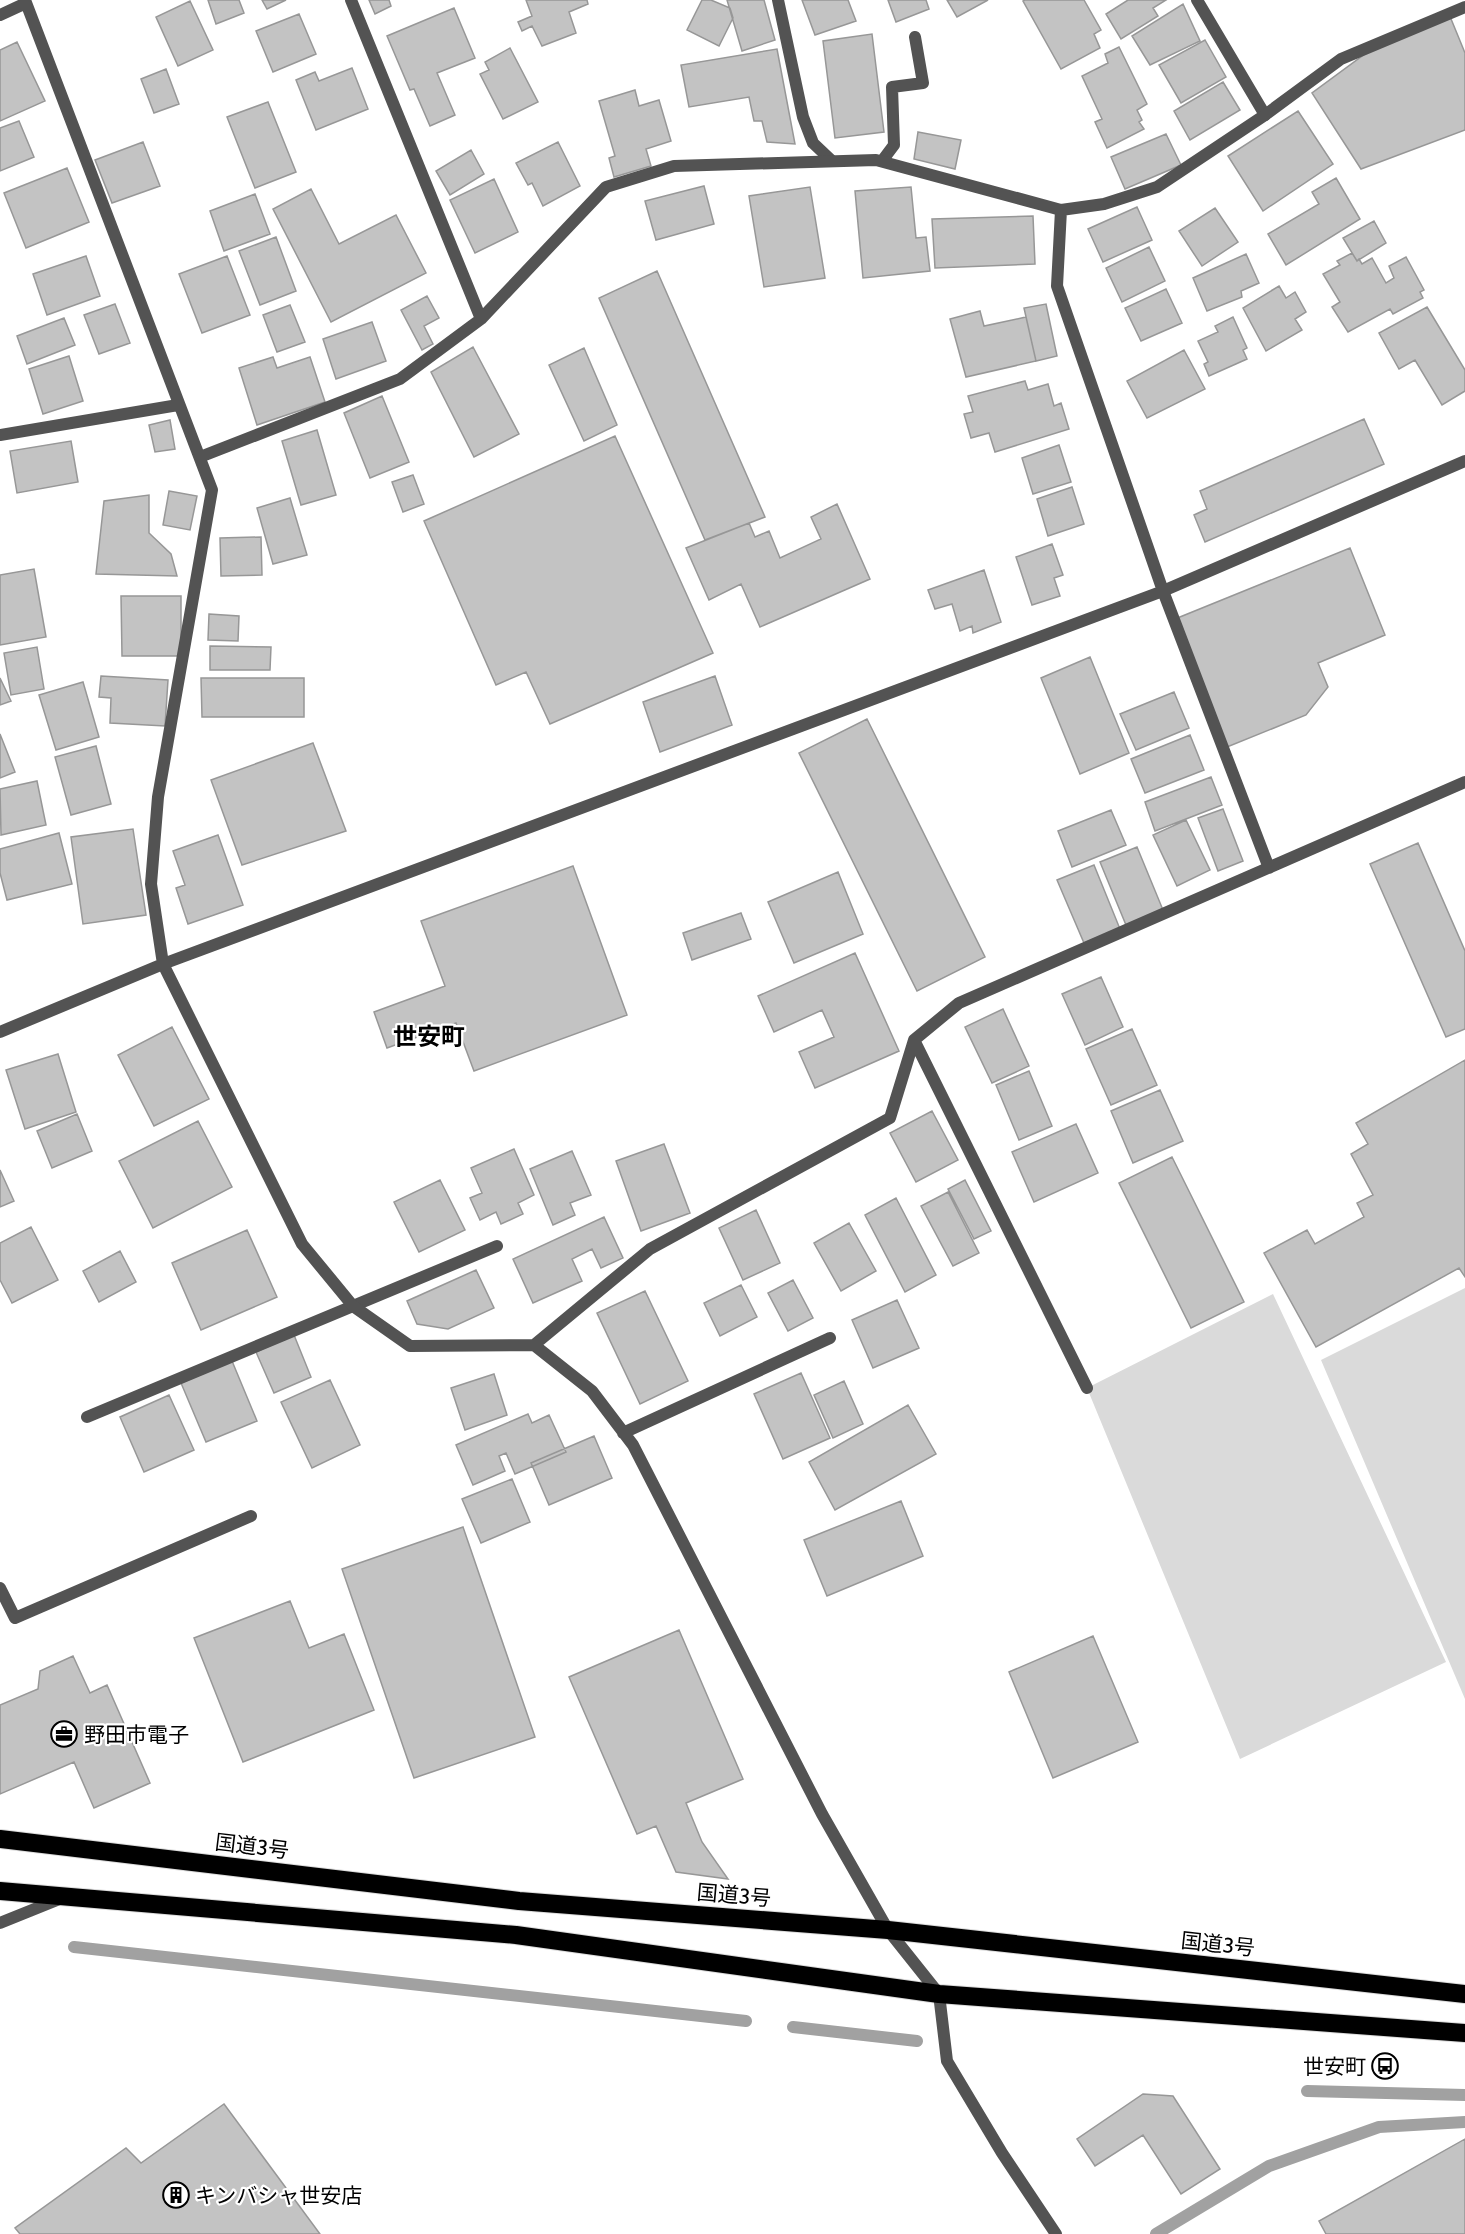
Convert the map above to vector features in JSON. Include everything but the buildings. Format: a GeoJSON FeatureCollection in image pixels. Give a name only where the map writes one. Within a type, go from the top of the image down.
{"type":"FeatureCollection","features":[{"type":"Feature","properties":{"kind":"highway","name":"国道3号"},"geometry":{"type":"LineString","coordinates":[[0,1839],[519,1901],[888,1930],[1465,1994]]}},
{"type":"Feature","properties":{"kind":"highway"},"geometry":{"type":"LineString","coordinates":[[0,1891],[516,1935],[939,1994],[1465,2033]]}},
{"type":"Feature","properties":{"kind":"street"},"geometry":{"type":"LineString","coordinates":[[351,0],[480,319]]}},
{"type":"Feature","properties":{"kind":"street"},"geometry":{"type":"LineString","coordinates":[[778,0],[803,117],[813,143],[832,161]]}},
{"type":"Feature","properties":{"kind":"street"},"geometry":{"type":"LineString","coordinates":[[1197,0],[1265,115]]}},
{"type":"Feature","properties":{"kind":"street"},"geometry":{"type":"LineString","coordinates":[[0,15],[26,2],[212,490],[158,797],[151,884],[163,964],[302,1244],[353,1306],[410,1346],[534,1344],[650,1249],[890,1118],[914,1040],[959,1003],[1465,782]]}},
{"type":"Feature","properties":{"kind":"street"},"geometry":{"type":"LineString","coordinates":[[200,457],[400,379],[480,319],[606,187],[674,166],[882,161],[1061,210],[1104,204],[1157,187],[1265,115],[1341,59],[1465,7]]}},
{"type":"Feature","properties":{"kind":"street"},"geometry":{"type":"LineString","coordinates":[[882,161],[894,145],[892,87],[922,83],[915,37]]}},
{"type":"Feature","properties":{"kind":"street"},"geometry":{"type":"LineString","coordinates":[[1061,210],[1057,286],[1162,591],[1269,868]]}},
{"type":"Feature","properties":{"kind":"street"},"geometry":{"type":"LineString","coordinates":[[0,435],[178,405]]}},
{"type":"Feature","properties":{"kind":"street"},"geometry":{"type":"LineString","coordinates":[[0,1032],[163,964],[1162,591],[1465,461]]}},
{"type":"Feature","properties":{"kind":"street"},"geometry":{"type":"LineString","coordinates":[[914,1040],[1087,1388]]}},
{"type":"Feature","properties":{"kind":"street"},"geometry":{"type":"LineString","coordinates":[[87,1417],[497,1246]]}},
{"type":"Feature","properties":{"kind":"street"},"geometry":{"type":"LineString","coordinates":[[623,1433],[830,1338]]}},
{"type":"Feature","properties":{"kind":"street"},"geometry":{"type":"LineString","coordinates":[[534,1344],[592,1391],[633,1445],[822,1814],[888,1930],[939,1994],[946,2061],[1002,2153],[1056,2234]]}},
{"type":"Feature","properties":{"kind":"street"},"geometry":{"type":"LineString","coordinates":[[0,1588],[15,1618],[251,1516]]}},
{"type":"Feature","properties":{"kind":"street"},"geometry":{"type":"LineString","coordinates":[[0,1923],[66,1897]]}},
{"type":"Feature","properties":{"kind":"shaded area"},"geometry":{"type":"Polygon","coordinates":[[[1465,1288],[1465,1699],[1321,1360],[1465,1288]]]}},
{"type":"Feature","properties":{"kind":"shaded area"},"geometry":{"type":"Polygon","coordinates":[[[1273,1294],[1446,1662],[1240,1759],[1087,1388],[1273,1294]]]}},
{"type":"Feature","properties":{"kind":"waterway"},"geometry":{"type":"LineString","coordinates":[[74,1947],[746,2021]]}},
{"type":"Feature","properties":{"kind":"waterway"},"geometry":{"type":"LineString","coordinates":[[793,2027],[917,2041]]}},
{"type":"Feature","properties":{"kind":"waterway"},"geometry":{"type":"LineString","coordinates":[[1307,2091],[1465,2095]]}},
{"type":"Feature","properties":{"kind":"waterway"},"geometry":{"type":"LineString","coordinates":[[1156,2234],[1269,2166],[1379,2127],[1465,2122]]}},
{"type":"Feature","properties":{"kind":"place","name":"野田市電子"},"geometry":{"type":"Point","coordinates":[64,1734]}},
{"type":"Feature","properties":{"kind":"place","name":"世安町"},"geometry":{"type":"Point","coordinates":[1385,2066]}},
{"type":"Feature","properties":{"kind":"place","name":"キンバシャ世安店"},"geometry":{"type":"Point","coordinates":[176,2195]}},
{"type":"Feature","properties":{"kind":"district","name":"世安町"},"geometry":{"type":"Point","coordinates":[429,1036]}}]}
